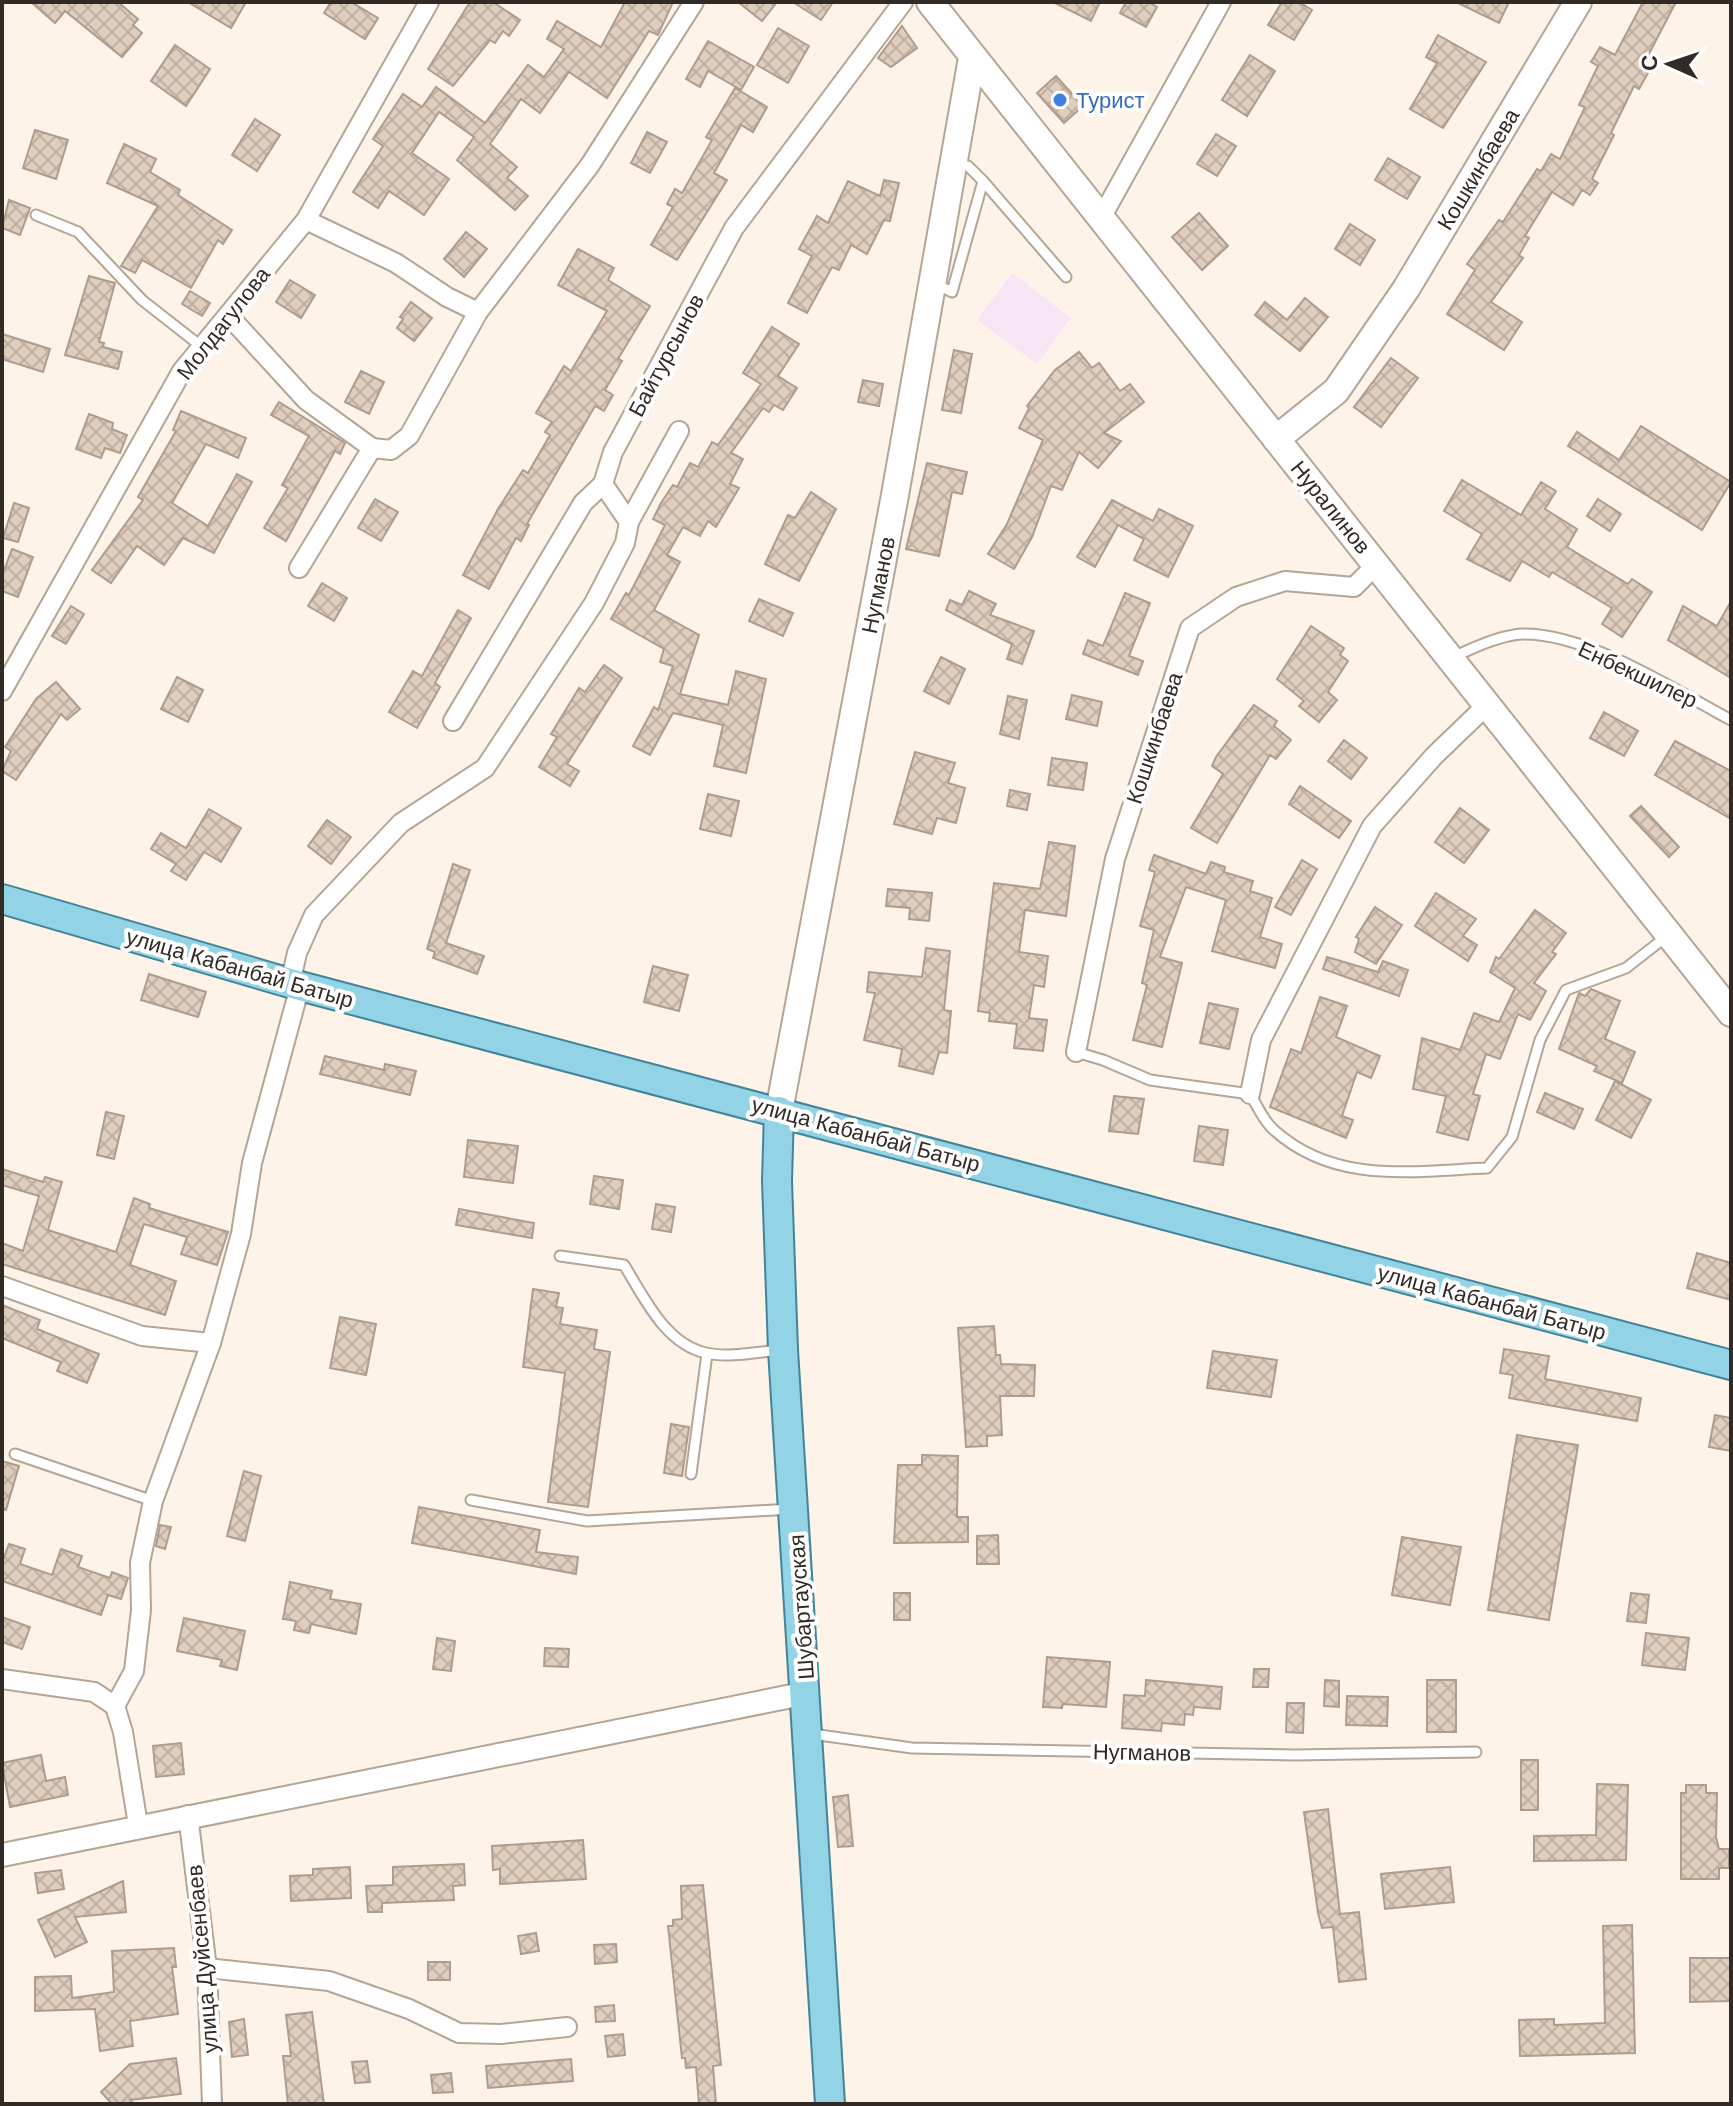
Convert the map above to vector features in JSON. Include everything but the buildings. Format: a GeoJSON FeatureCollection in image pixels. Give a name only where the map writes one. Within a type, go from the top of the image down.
{"type":"FeatureCollection","features":[{"type":"Feature","properties":{"kind":"main road","name":"Нуралинов"},"geometry":{"type":"LineString","coordinates":[[930,2],[1731,1013]]}},
{"type":"Feature","properties":{"kind":"main road","name":"Кошкинбаева"},"geometry":{"type":"LineString","coordinates":[[1276,439],[1336,391],[1345,378],[1406,289],[1578,2]]}},
{"type":"Feature","properties":{"kind":"main road","name":"Нугманов"},"geometry":{"type":"LineString","coordinates":[[779,1111],[934,283],[972,58]]}},
{"type":"Feature","properties":{"kind":"main road","name":"улица Кабанбай Батыр"},"geometry":{"type":"LineString","coordinates":[[2,899],[295,985],[1731,1365]]}},
{"type":"Feature","properties":{"kind":"main road","name":"Шубартауская"},"geometry":{"type":"LineString","coordinates":[[779,1111],[777,1181],[783,1350],[807,1693],[830,2104]]}},
{"type":"Feature","properties":{"kind":"street","name":"Молдагулова"},"geometry":{"type":"LineString","coordinates":[[2,691],[182,371],[306,220],[429,2]]}},
{"type":"Feature","properties":{"kind":"street"},"geometry":{"type":"LineString","coordinates":[[229,316],[306,400],[372,448],[391,450],[409,436],[478,312],[590,165],[694,2]]}},
{"type":"Feature","properties":{"kind":"street","name":"Байтурсынов"},"geometry":{"type":"LineString","coordinates":[[453,721],[583,503],[603,484],[613,452],[734,228],[903,2]]}},
{"type":"Feature","properties":{"kind":"street"},"geometry":{"type":"LineString","coordinates":[[1100,220],[1221,2]]}},
{"type":"Feature","properties":{"kind":"street"},"geometry":{"type":"LineString","coordinates":[[306,220],[396,263],[447,297],[478,312]]}},
{"type":"Feature","properties":{"kind":"street"},"geometry":{"type":"LineString","coordinates":[[115,1706],[134,1671],[141,1610],[140,1563],[153,1501],[211,1343],[241,1234],[252,1163],[295,985],[297,953],[314,915],[401,823],[485,768],[594,603],[625,543],[629,522],[679,431]]}},
{"type":"Feature","properties":{"kind":"street"},"geometry":{"type":"LineString","coordinates":[[299,568],[372,448]]}},
{"type":"Feature","properties":{"kind":"street"},"geometry":{"type":"LineString","coordinates":[[603,484],[629,522]]}},
{"type":"Feature","properties":{"kind":"street","name":"Кошкинбаева"},"geometry":{"type":"LineString","coordinates":[[1076,1052],[1115,859],[1190,628],[1236,597],[1285,581],[1354,587],[1376,565]]}},
{"type":"Feature","properties":{"kind":"street"},"geometry":{"type":"LineString","coordinates":[[1250,1094],[1261,1040],[1372,826],[1434,756],[1487,705]]}},
{"type":"Feature","properties":{"kind":"street"},"geometry":{"type":"LineString","coordinates":[[2,1286],[142,1336],[211,1343]]}},
{"type":"Feature","properties":{"kind":"street"},"geometry":{"type":"LineString","coordinates":[[6,1682],[94,1692],[115,1706],[123,1732],[138,1825]]}},
{"type":"Feature","properties":{"kind":"street"},"geometry":{"type":"LineString","coordinates":[[2,1855],[138,1825],[807,1693]]}},
{"type":"Feature","properties":{"kind":"street","name":"улица Дуйсенбаев"},"geometry":{"type":"LineString","coordinates":[[188,1815],[207,1968],[212,2104]]}},
{"type":"Feature","properties":{"kind":"street"},"geometry":{"type":"LineString","coordinates":[[207,1968],[329,1981],[409,2009],[459,2033],[501,2034],[567,2027]]}},
{"type":"Feature","properties":{"kind":"lane"},"geometry":{"type":"LineString","coordinates":[[954,163],[968,166],[983,181],[1066,277]]}},
{"type":"Feature","properties":{"kind":"lane"},"geometry":{"type":"LineString","coordinates":[[934,283],[952,292],[983,181]]}},
{"type":"Feature","properties":{"kind":"lane"},"geometry":{"type":"LineString","coordinates":[[36,215],[78,232],[142,300],[202,347]]}},
{"type":"Feature","properties":{"kind":"lane","name":"Енбекшилер"},"geometry":{"type":"LineString","coordinates":[[1451,659],[1475,646],[1522,634],[1561,638],[1635,668],[1731,720]]}},
{"type":"Feature","properties":{"kind":"lane"},"geometry":{"type":"LineString","coordinates":[[1076,1052],[1150,1080],[1250,1094],[1273,1130],[1316,1156],[1365,1173],[1487,1168],[1512,1137],[1540,1040],[1566,990],[1626,968],[1670,934]]}},
{"type":"Feature","properties":{"kind":"lane"},"geometry":{"type":"LineString","coordinates":[[560,1256],[624,1265],[650,1308],[681,1344],[707,1354],[783,1350]]}},
{"type":"Feature","properties":{"kind":"lane"},"geometry":{"type":"LineString","coordinates":[[691,1474],[707,1354]]}},
{"type":"Feature","properties":{"kind":"lane"},"geometry":{"type":"LineString","coordinates":[[15,1454],[153,1501]]}},
{"type":"Feature","properties":{"kind":"lane"},"geometry":{"type":"LineString","coordinates":[[471,1500],[587,1521],[794,1509]]}},
{"type":"Feature","properties":{"kind":"lane","name":"Нугманов"},"geometry":{"type":"LineString","coordinates":[[808,1734],[912,1748],[1295,1755],[1476,1752]]}},
{"type":"Feature","properties":{"kind":"shaded area"},"geometry":{"type":"Polygon","coordinates":[[[1012,273],[1071,318],[1037,364],[977,320],[1012,273]]]}},
{"type":"Feature","properties":{"kind":"place","name":"Турист"},"geometry":{"type":"Point","coordinates":[1060,100]}}]}
